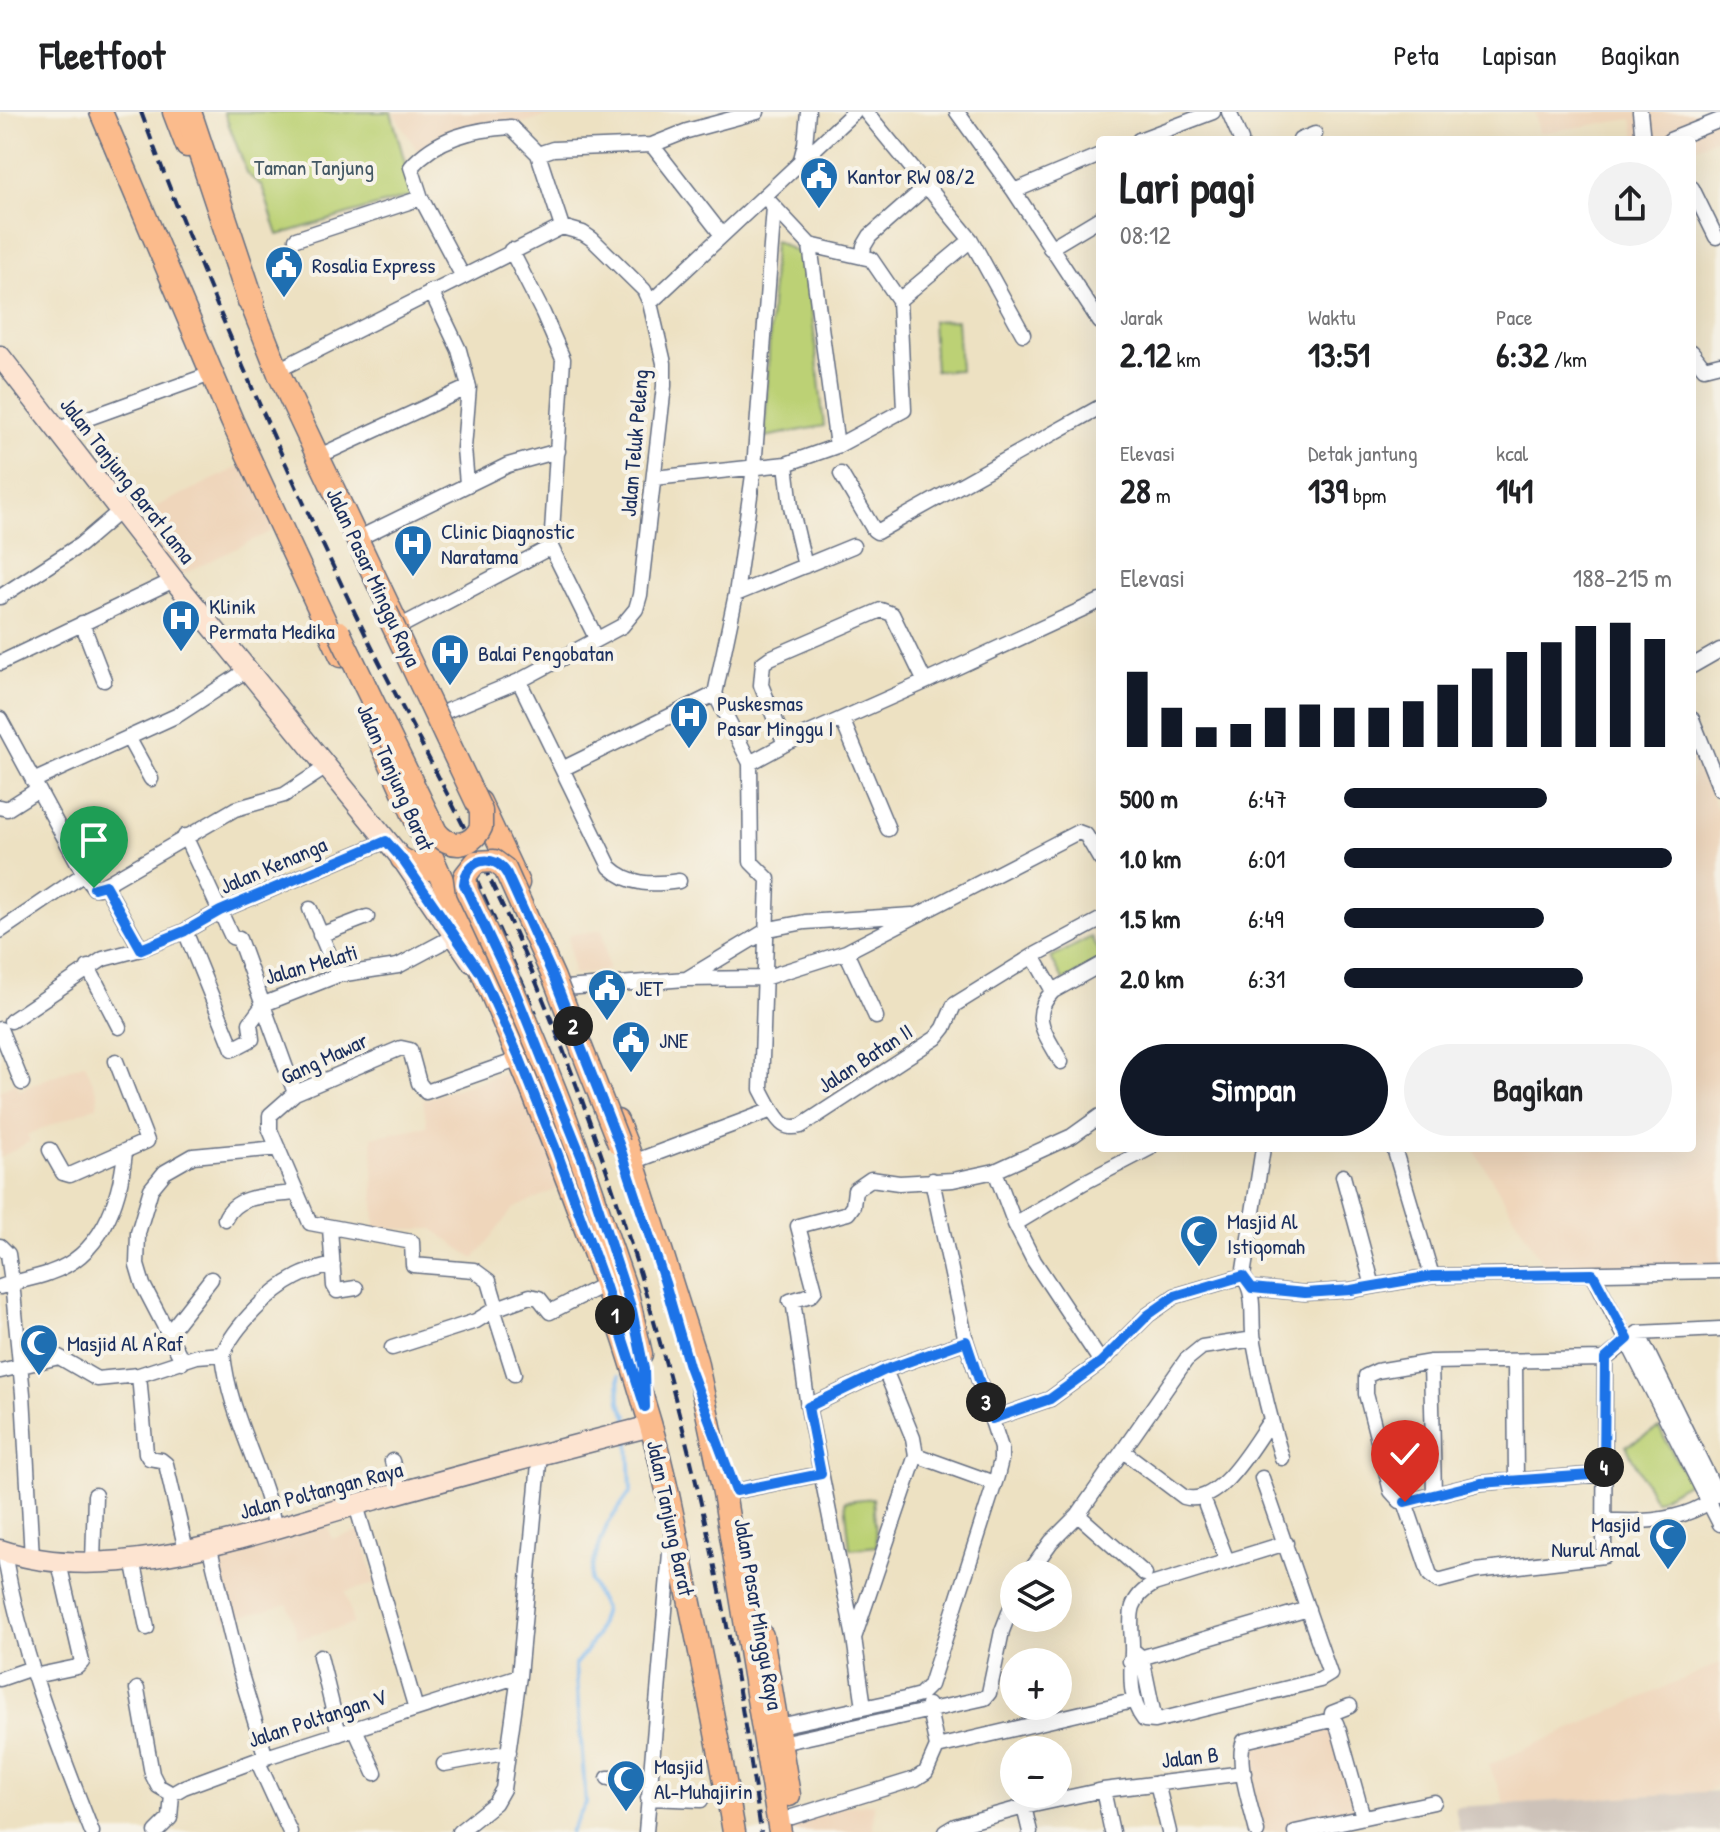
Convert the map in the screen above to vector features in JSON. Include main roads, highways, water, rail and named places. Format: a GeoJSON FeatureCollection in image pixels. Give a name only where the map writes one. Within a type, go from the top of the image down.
{"type":"FeatureCollection","features":[{"type":"Feature","properties":{"kind":"highway"},"geometry":{"type":"LineString","coordinates":[[188,112],[251,301]]}},
{"type":"Feature","properties":{"kind":"main road","name":"Jalan Tanjung Barat"},"geometry":{"type":"LineString","coordinates":[[101,112],[232,422],[377,733],[520,1059],[605,1284],[638,1424],[675,1529],[734,1832]]}},
{"type":"Feature","properties":{"kind":"main road","name":"Jalan Pasar Minggu Raya"},"geometry":{"type":"LineString","coordinates":[[174,112],[279,373],[565,988],[626,1153]]}},
{"type":"Feature","properties":{"kind":"main road"},"geometry":{"type":"LineString","coordinates":[[232,422],[256,459],[436,832],[448,843],[468,842],[481,827],[481,811],[293,420],[279,373]]}},
{"type":"Feature","properties":{"kind":"main road"},"geometry":{"type":"LineString","coordinates":[[402,859],[423,870],[436,867]]}},
{"type":"Feature","properties":{"kind":"main road"},"geometry":{"type":"LineString","coordinates":[[638,1424],[644,1369],[632,1310],[554,1083],[515,991],[467,891],[465,876],[476,862],[494,861],[505,869],[554,978],[626,1153],[689,1366],[704,1402]]}},
{"type":"Feature","properties":{"kind":"main road","name":"Jalan Pasar Minggu Raya"},"geometry":{"type":"LineString","coordinates":[[704,1402],[736,1491],[780,1735],[789,1827]]}},
{"type":"Feature","properties":{"kind":"main road","name":"Jalan Pasar Minggu Raya"},"geometry":{"type":"LineString","coordinates":[[704,1402],[789,1827]]}},
{"type":"Feature","properties":{"kind":"waterway"},"geometry":{"type":"LineString","coordinates":[[619,1376],[620,1403],[627,1423]]}},
{"type":"Feature","properties":{"kind":"waterway"},"geometry":{"type":"LineString","coordinates":[[570,1832],[586,1803],[575,1666],[596,1636],[604,1609],[590,1581],[607,1525],[631,1491],[629,1440]]}},
{"type":"Feature","properties":{"kind":"railway"},"geometry":{"type":"LineString","coordinates":[[141,112],[216,302],[298,490],[377,659],[514,930],[575,1080],[612,1185],[675,1397],[725,1614],[761,1832]]}},
{"type":"Feature","properties":{"kind":"railway"},"geometry":{"type":"LineString","coordinates":[[476,878],[536,1013]]}},
{"type":"Feature","properties":{"kind":"place","name":"Kantor RW 08/2"},"geometry":{"type":"Point","coordinates":[819,210]}},
{"type":"Feature","properties":{"kind":"place","name":"Rosalia Express"},"geometry":{"type":"Point","coordinates":[284,299]}},
{"type":"Feature","properties":{"kind":"place","name":"Clinic Diagnostic Naratama"},"geometry":{"type":"Point","coordinates":[413,578]}},
{"type":"Feature","properties":{"kind":"place","name":"Klinik Permata Medika"},"geometry":{"type":"Point","coordinates":[181,653]}},
{"type":"Feature","properties":{"kind":"place","name":"Balai Pengobatan"},"geometry":{"type":"Point","coordinates":[450,687]}},
{"type":"Feature","properties":{"kind":"place","name":"Puskesmas Pasar Minggu I"},"geometry":{"type":"Point","coordinates":[689,750]}},
{"type":"Feature","properties":{"kind":"place","name":"JET"},"geometry":{"type":"Point","coordinates":[607,1022]}},
{"type":"Feature","properties":{"kind":"place","name":"JNE"},"geometry":{"type":"Point","coordinates":[631,1074]}},
{"type":"Feature","properties":{"kind":"place","name":"Masjid Al Istiqomah"},"geometry":{"type":"Point","coordinates":[1199,1268]}},
{"type":"Feature","properties":{"kind":"place","name":"Masjid Al A'Raf"},"geometry":{"type":"Point","coordinates":[39,1377]}},
{"type":"Feature","properties":{"kind":"place","name":"Masjid Nurul Amal"},"geometry":{"type":"Point","coordinates":[1668,1571]}},
{"type":"Feature","properties":{"kind":"place","name":"Masjid Al-Muhajirin"},"geometry":{"type":"Point","coordinates":[626,1813]}},
{"type":"Feature","properties":{"kind":"park label","name":"Taman Tanjung"},"geometry":{"type":"Point","coordinates":[314,167]}}]}
